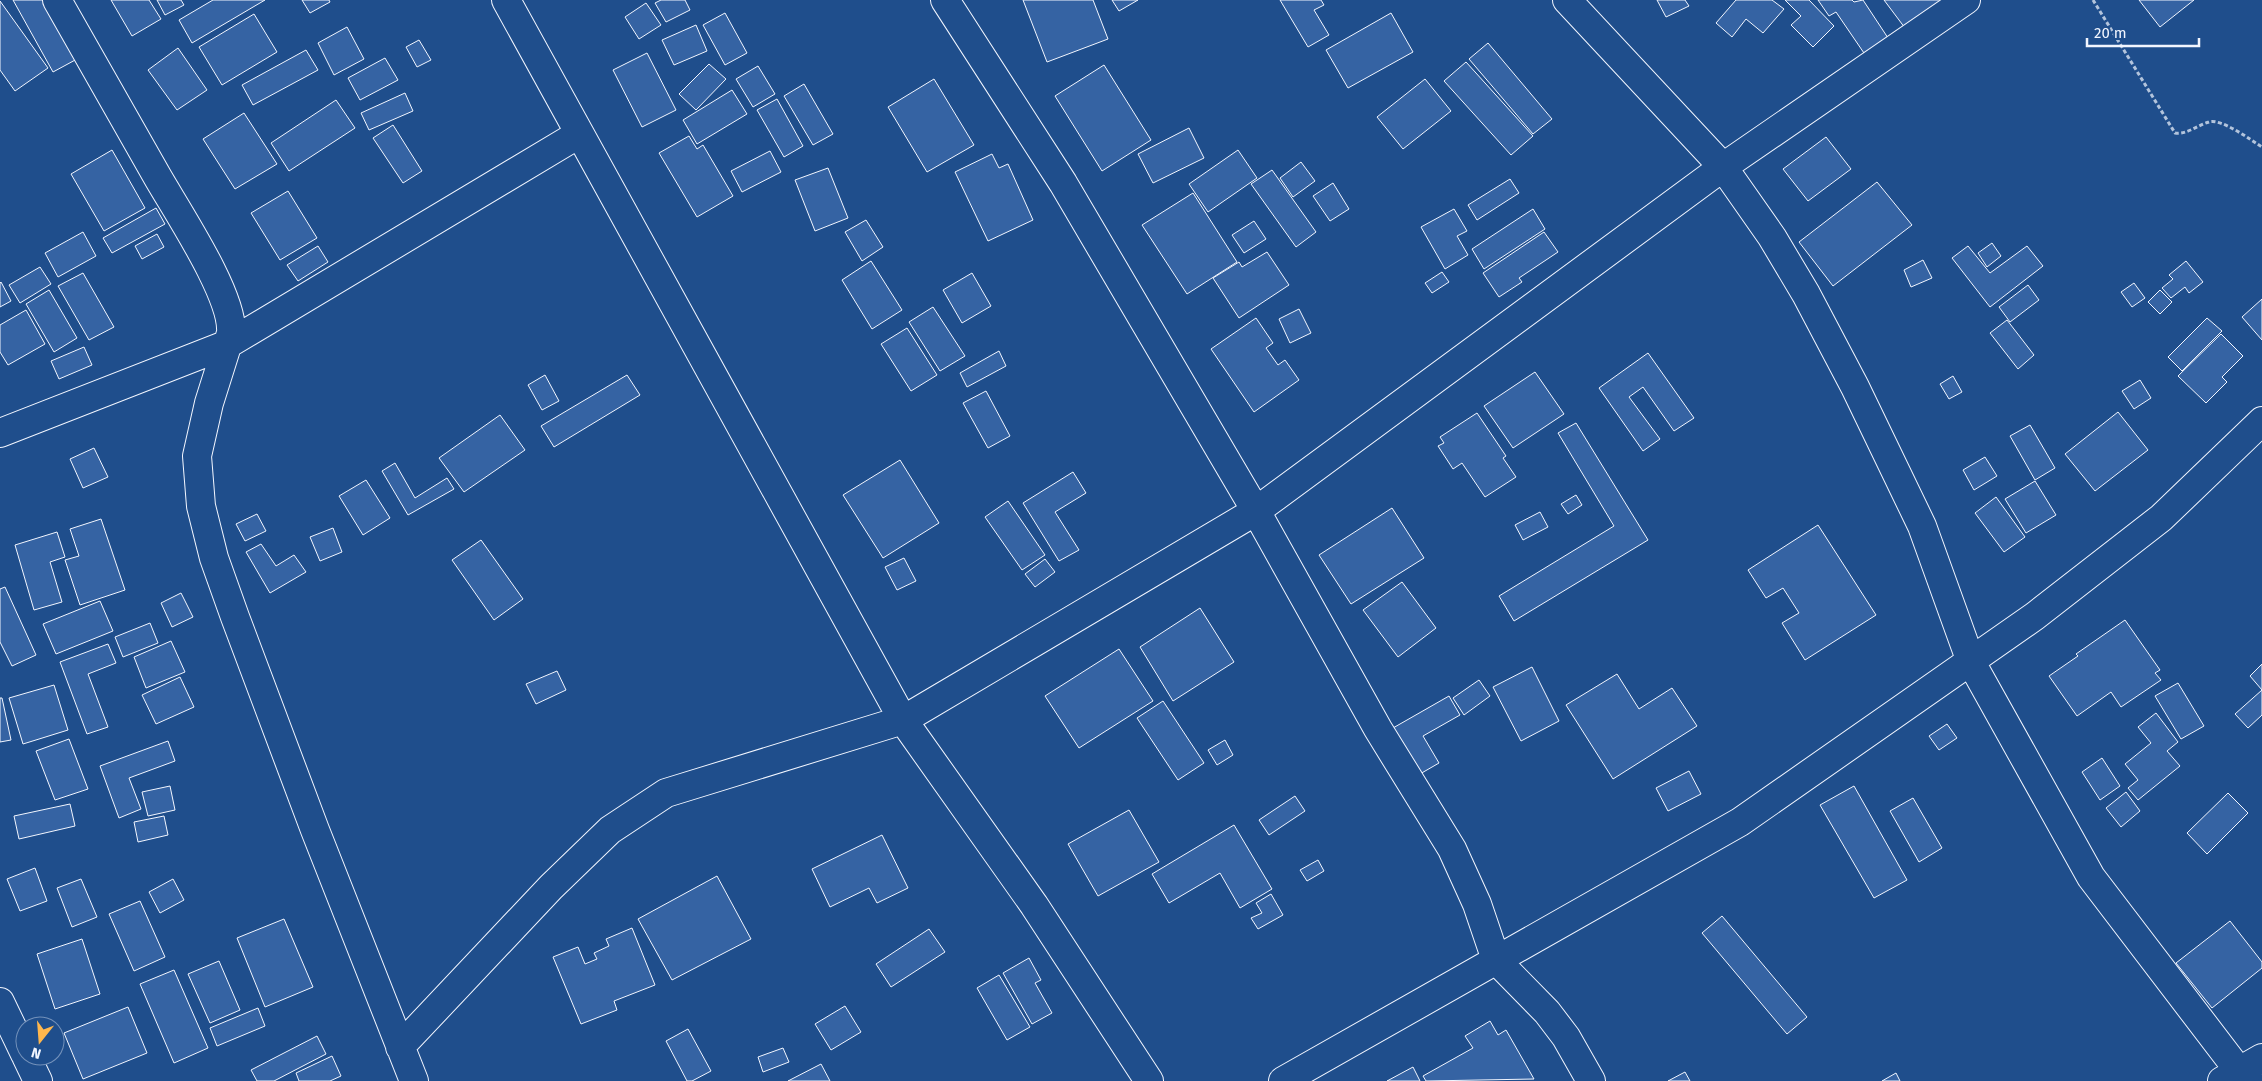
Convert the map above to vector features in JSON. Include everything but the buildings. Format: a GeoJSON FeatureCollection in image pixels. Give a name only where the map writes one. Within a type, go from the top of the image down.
{"type":"FeatureCollection","features":[{"type":"Feature","properties":{"kind":"street"},"geometry":{"type":"LineString","coordinates":[[57,0],[207,263],[228,306],[232,322],[228,344],[209,403],[197,456],[201,506],[214,558],[235,617],[414,1081]]}},
{"type":"Feature","properties":{"kind":"street"},"geometry":{"type":"LineString","coordinates":[[506,0],[903,720],[1034,905],[1149,1081]]}},
{"type":"Feature","properties":{"kind":"street"},"geometry":{"type":"LineString","coordinates":[[945,0],[1063,183],[1256,511],[1378,729],[1452,849],[1477,904],[1496,960],[1552,1018],[1566,1037],[1591,1081]]}},
{"type":"Feature","properties":{"kind":"street"},"geometry":{"type":"LineString","coordinates":[[1567,0],[1723,167],[1777,246],[1806,294],[1855,387],[1922,526],[1971,662],[2091,877],[2243,1073]]}},
{"type":"Feature","properties":{"kind":"street"},"geometry":{"type":"LineString","coordinates":[[400,1047],[551,886],[610,830],[666,793],[903,720],[1256,511],[1723,167],[1966,0]]}},
{"type":"Feature","properties":{"kind":"street"},"geometry":{"type":"LineString","coordinates":[[0,433],[228,344],[579,134]]}},
{"type":"Feature","properties":{"kind":"street"},"geometry":{"type":"LineString","coordinates":[[1283,1081],[1740,822],[2035,616],[2161,518],[2262,421]]}},
{"type":"Feature","properties":{"kind":"street"},"geometry":{"type":"LineString","coordinates":[[0,1002],[15,1033]]}},
{"type":"Feature","properties":{"kind":"street"},"geometry":{"type":"LineString","coordinates":[[31,1066],[38,1081]]}},
{"type":"Feature","properties":{"kind":"path"},"geometry":{"type":"LineString","coordinates":[[2093,0],[2175,133],[2182,133],[2209,121],[2216,121],[2262,147]]}}]}
